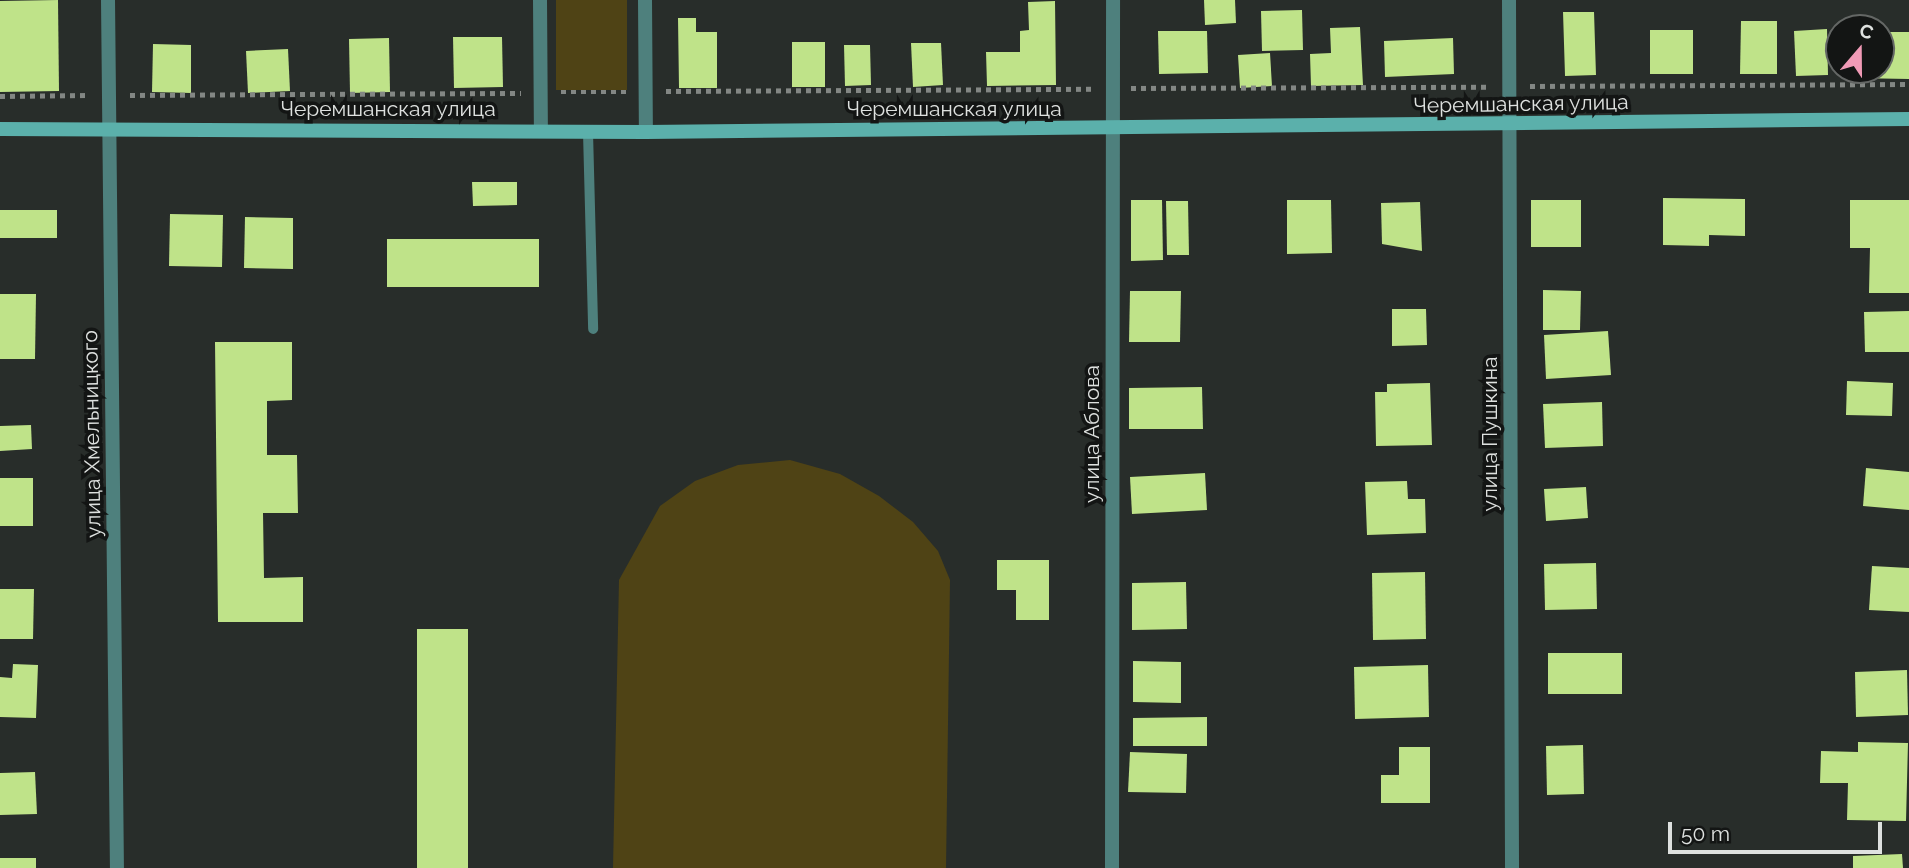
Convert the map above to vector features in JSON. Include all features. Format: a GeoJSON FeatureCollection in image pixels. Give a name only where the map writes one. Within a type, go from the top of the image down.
{"type":"FeatureCollection","features":[{"type":"Feature","properties":{"kind":"main road","name":"Черемшанская улица"},"geometry":{"type":"LineString","coordinates":[[0,129],[646,132],[1909,120]]}},
{"type":"Feature","properties":{"kind":"street","name":"улица Хмельницкого"},"geometry":{"type":"LineString","coordinates":[[108,0],[117,868]]}},
{"type":"Feature","properties":{"kind":"street"},"geometry":{"type":"LineString","coordinates":[[540,0],[541,131]]}},
{"type":"Feature","properties":{"kind":"street"},"geometry":{"type":"LineString","coordinates":[[645,0],[646,132]]}},
{"type":"Feature","properties":{"kind":"street","name":"улица Аблова"},"geometry":{"type":"LineString","coordinates":[[1112,868],[1113,0]]}},
{"type":"Feature","properties":{"kind":"street","name":"улица Пушкина"},"geometry":{"type":"LineString","coordinates":[[1509,0],[1512,868]]}},
{"type":"Feature","properties":{"kind":"lane"},"geometry":{"type":"LineString","coordinates":[[588,132],[593,328]]}},
{"type":"Feature","properties":{"kind":"path"},"geometry":{"type":"LineString","coordinates":[[0,96],[1909,84]]}},
{"type":"Feature","properties":{"kind":"shaded area"},"geometry":{"type":"Polygon","coordinates":[[[556,0],[627,0],[627,90],[556,90],[556,0]]]}},
{"type":"Feature","properties":{"kind":"shaded area"},"geometry":{"type":"Polygon","coordinates":[[[790,460],[840,474],[879,496],[913,522],[938,551],[950,580],[946,868],[613,868],[619,580],[660,506],[695,481],[738,465],[790,460]]]}},
{"type":"Feature","properties":{"kind":"building"},"geometry":{"type":"Polygon","coordinates":[[[58,0],[59,91],[0,92],[0,1],[58,0]]]}},
{"type":"Feature","properties":{"kind":"building"},"geometry":{"type":"Polygon","coordinates":[[[1204,0],[1235,0],[1236,23],[1205,25],[1204,0]]]}},
{"type":"Feature","properties":{"kind":"building"},"geometry":{"type":"Polygon","coordinates":[[[1055,1],[1056,85],[987,86],[986,52],[1020,52],[1020,31],[1029,30],[1028,2],[1055,1]]]}},
{"type":"Feature","properties":{"kind":"building"},"geometry":{"type":"Polygon","coordinates":[[[1302,10],[1303,50],[1262,51],[1261,11],[1302,10]]]}},
{"type":"Feature","properties":{"kind":"building"},"geometry":{"type":"Polygon","coordinates":[[[1563,12],[1594,12],[1596,75],[1565,76],[1563,12]]]}},
{"type":"Feature","properties":{"kind":"building"},"geometry":{"type":"Polygon","coordinates":[[[678,18],[696,18],[696,32],[717,32],[717,88],[679,88],[678,18]]]}},
{"type":"Feature","properties":{"kind":"building"},"geometry":{"type":"Polygon","coordinates":[[[1741,21],[1777,21],[1777,74],[1740,74],[1741,21]]]}},
{"type":"Feature","properties":{"kind":"building"},"geometry":{"type":"Polygon","coordinates":[[[1360,27],[1363,85],[1311,86],[1310,54],[1331,53],[1330,28],[1360,27]]]}},
{"type":"Feature","properties":{"kind":"building"},"geometry":{"type":"Polygon","coordinates":[[[1825,29],[1825,75],[1796,76],[1794,31],[1825,29]]]}},
{"type":"Feature","properties":{"kind":"building"},"geometry":{"type":"Polygon","coordinates":[[[1650,30],[1693,30],[1693,74],[1650,74],[1650,30]]]}},
{"type":"Feature","properties":{"kind":"building"},"geometry":{"type":"Polygon","coordinates":[[[1158,31],[1207,31],[1208,73],[1159,74],[1158,31]]]}},
{"type":"Feature","properties":{"kind":"building"},"geometry":{"type":"Polygon","coordinates":[[[1895,32],[1909,32],[1909,79],[1895,79],[1895,32]]]}},
{"type":"Feature","properties":{"kind":"building"},"geometry":{"type":"Polygon","coordinates":[[[453,37],[502,37],[503,87],[454,88],[453,37]]]}},
{"type":"Feature","properties":{"kind":"building"},"geometry":{"type":"Polygon","coordinates":[[[389,38],[390,92],[350,93],[349,39],[389,38]]]}},
{"type":"Feature","properties":{"kind":"building"},"geometry":{"type":"Polygon","coordinates":[[[1453,38],[1454,74],[1385,77],[1384,41],[1453,38]]]}},
{"type":"Feature","properties":{"kind":"building"},"geometry":{"type":"Polygon","coordinates":[[[792,42],[825,42],[825,87],[792,87],[792,42]]]}},
{"type":"Feature","properties":{"kind":"building"},"geometry":{"type":"Polygon","coordinates":[[[911,43],[941,43],[943,85],[913,87],[911,43]]]}},
{"type":"Feature","properties":{"kind":"building"},"geometry":{"type":"Polygon","coordinates":[[[153,44],[191,45],[191,93],[152,92],[153,44]]]}},
{"type":"Feature","properties":{"kind":"building"},"geometry":{"type":"Polygon","coordinates":[[[844,45],[870,45],[871,85],[845,86],[844,45]]]}},
{"type":"Feature","properties":{"kind":"building"},"geometry":{"type":"Polygon","coordinates":[[[288,49],[290,91],[248,93],[246,51],[288,49]]]}},
{"type":"Feature","properties":{"kind":"building"},"geometry":{"type":"Polygon","coordinates":[[[1270,53],[1272,86],[1240,88],[1238,55],[1270,53]]]}},
{"type":"Feature","properties":{"kind":"building"},"geometry":{"type":"Polygon","coordinates":[[[472,182],[517,182],[517,205],[473,206],[472,182]]]}},
{"type":"Feature","properties":{"kind":"building"},"geometry":{"type":"Polygon","coordinates":[[[1663,198],[1745,199],[1745,236],[1709,235],[1709,246],[1663,245],[1663,198]]]}},
{"type":"Feature","properties":{"kind":"building"},"geometry":{"type":"Polygon","coordinates":[[[1131,200],[1162,200],[1163,260],[1131,261],[1131,200]]]}},
{"type":"Feature","properties":{"kind":"building"},"geometry":{"type":"Polygon","coordinates":[[[1287,200],[1331,200],[1332,253],[1287,254],[1287,200]]]}},
{"type":"Feature","properties":{"kind":"building"},"geometry":{"type":"Polygon","coordinates":[[[1531,200],[1581,200],[1581,247],[1531,247],[1531,200]]]}},
{"type":"Feature","properties":{"kind":"building"},"geometry":{"type":"Polygon","coordinates":[[[1850,200],[1909,200],[1909,293],[1869,293],[1870,248],[1850,248],[1850,200]]]}},
{"type":"Feature","properties":{"kind":"building"},"geometry":{"type":"Polygon","coordinates":[[[1166,201],[1188,201],[1189,255],[1167,255],[1166,201]]]}},
{"type":"Feature","properties":{"kind":"building"},"geometry":{"type":"Polygon","coordinates":[[[1420,202],[1422,251],[1382,244],[1381,203],[1420,202]]]}},
{"type":"Feature","properties":{"kind":"building"},"geometry":{"type":"Polygon","coordinates":[[[0,210],[57,210],[57,238],[0,238],[0,210]]]}},
{"type":"Feature","properties":{"kind":"building"},"geometry":{"type":"Polygon","coordinates":[[[170,214],[223,215],[222,267],[169,266],[170,214]]]}},
{"type":"Feature","properties":{"kind":"building"},"geometry":{"type":"Polygon","coordinates":[[[245,217],[293,218],[293,269],[244,268],[245,217]]]}},
{"type":"Feature","properties":{"kind":"building"},"geometry":{"type":"Polygon","coordinates":[[[387,239],[539,239],[539,287],[387,287],[387,239]]]}},
{"type":"Feature","properties":{"kind":"building"},"geometry":{"type":"Polygon","coordinates":[[[1543,290],[1581,291],[1580,330],[1543,330],[1543,290]]]}},
{"type":"Feature","properties":{"kind":"building"},"geometry":{"type":"Polygon","coordinates":[[[1130,291],[1181,291],[1180,342],[1129,342],[1130,291]]]}},
{"type":"Feature","properties":{"kind":"building"},"geometry":{"type":"Polygon","coordinates":[[[0,294],[36,294],[35,359],[0,359],[0,294]]]}},
{"type":"Feature","properties":{"kind":"building"},"geometry":{"type":"Polygon","coordinates":[[[1392,309],[1426,309],[1427,345],[1392,346],[1392,309]]]}},
{"type":"Feature","properties":{"kind":"building"},"geometry":{"type":"Polygon","coordinates":[[[1909,311],[1909,352],[1865,352],[1864,312],[1909,311]]]}},
{"type":"Feature","properties":{"kind":"building"},"geometry":{"type":"Polygon","coordinates":[[[1608,331],[1611,375],[1546,379],[1544,335],[1608,331]]]}},
{"type":"Feature","properties":{"kind":"building"},"geometry":{"type":"Polygon","coordinates":[[[215,342],[292,342],[292,400],[267,401],[267,455],[297,455],[298,513],[263,513],[264,578],[303,577],[303,622],[218,622],[215,342]]]}},
{"type":"Feature","properties":{"kind":"building"},"geometry":{"type":"Polygon","coordinates":[[[1847,381],[1893,383],[1892,416],[1846,415],[1847,381]]]}},
{"type":"Feature","properties":{"kind":"building"},"geometry":{"type":"Polygon","coordinates":[[[1430,383],[1432,445],[1376,446],[1375,392],[1387,392],[1387,384],[1430,383]]]}},
{"type":"Feature","properties":{"kind":"building"},"geometry":{"type":"Polygon","coordinates":[[[1202,387],[1203,429],[1129,429],[1129,388],[1202,387]]]}},
{"type":"Feature","properties":{"kind":"building"},"geometry":{"type":"Polygon","coordinates":[[[1602,402],[1603,446],[1545,448],[1543,404],[1602,402]]]}},
{"type":"Feature","properties":{"kind":"building"},"geometry":{"type":"Polygon","coordinates":[[[31,425],[32,449],[0,451],[0,426],[31,425]]]}},
{"type":"Feature","properties":{"kind":"building"},"geometry":{"type":"Polygon","coordinates":[[[1866,468],[1909,472],[1909,510],[1863,506],[1866,468]]]}},
{"type":"Feature","properties":{"kind":"building"},"geometry":{"type":"Polygon","coordinates":[[[1205,473],[1207,510],[1132,514],[1130,477],[1205,473]]]}},
{"type":"Feature","properties":{"kind":"building"},"geometry":{"type":"Polygon","coordinates":[[[0,478],[33,478],[33,526],[0,526],[0,478]]]}},
{"type":"Feature","properties":{"kind":"building"},"geometry":{"type":"Polygon","coordinates":[[[1407,481],[1408,499],[1425,499],[1426,533],[1367,535],[1365,482],[1407,481]]]}},
{"type":"Feature","properties":{"kind":"building"},"geometry":{"type":"Polygon","coordinates":[[[1586,487],[1588,518],[1546,521],[1544,489],[1586,487]]]}},
{"type":"Feature","properties":{"kind":"building"},"geometry":{"type":"Polygon","coordinates":[[[997,560],[1049,560],[1049,620],[1016,620],[1016,590],[997,590],[997,560]]]}},
{"type":"Feature","properties":{"kind":"building"},"geometry":{"type":"Polygon","coordinates":[[[1596,563],[1597,609],[1545,610],[1544,564],[1596,563]]]}},
{"type":"Feature","properties":{"kind":"building"},"geometry":{"type":"Polygon","coordinates":[[[1872,566],[1909,568],[1909,612],[1869,610],[1872,566]]]}},
{"type":"Feature","properties":{"kind":"building"},"geometry":{"type":"Polygon","coordinates":[[[1425,572],[1426,639],[1373,640],[1372,573],[1425,572]]]}},
{"type":"Feature","properties":{"kind":"building"},"geometry":{"type":"Polygon","coordinates":[[[1186,582],[1187,629],[1132,630],[1132,583],[1186,582]]]}},
{"type":"Feature","properties":{"kind":"building"},"geometry":{"type":"Polygon","coordinates":[[[0,589],[34,589],[33,639],[0,639],[0,589]]]}},
{"type":"Feature","properties":{"kind":"building"},"geometry":{"type":"Polygon","coordinates":[[[417,629],[468,629],[468,868],[417,868],[417,629]]]}},
{"type":"Feature","properties":{"kind":"building"},"geometry":{"type":"Polygon","coordinates":[[[1548,653],[1622,653],[1622,694],[1548,694],[1548,653]]]}},
{"type":"Feature","properties":{"kind":"building"},"geometry":{"type":"Polygon","coordinates":[[[1133,661],[1181,662],[1181,703],[1133,702],[1133,661]]]}},
{"type":"Feature","properties":{"kind":"building"},"geometry":{"type":"Polygon","coordinates":[[[13,664],[38,665],[36,718],[0,717],[0,677],[12,678],[13,664]]]}},
{"type":"Feature","properties":{"kind":"building"},"geometry":{"type":"Polygon","coordinates":[[[1428,665],[1429,717],[1355,719],[1354,667],[1428,665]]]}},
{"type":"Feature","properties":{"kind":"building"},"geometry":{"type":"Polygon","coordinates":[[[1907,670],[1908,715],[1856,717],[1855,672],[1907,670]]]}},
{"type":"Feature","properties":{"kind":"building"},"geometry":{"type":"Polygon","coordinates":[[[1207,717],[1207,746],[1133,746],[1133,718],[1207,717]]]}},
{"type":"Feature","properties":{"kind":"building"},"geometry":{"type":"Polygon","coordinates":[[[1858,742],[1908,743],[1906,821],[1847,820],[1848,783],[1820,783],[1821,751],[1858,752],[1858,742]]]}},
{"type":"Feature","properties":{"kind":"building"},"geometry":{"type":"Polygon","coordinates":[[[1583,745],[1584,794],[1547,795],[1546,746],[1583,745]]]}},
{"type":"Feature","properties":{"kind":"building"},"geometry":{"type":"Polygon","coordinates":[[[1399,747],[1430,747],[1430,803],[1381,803],[1381,775],[1399,775],[1399,747]]]}},
{"type":"Feature","properties":{"kind":"building"},"geometry":{"type":"Polygon","coordinates":[[[1130,752],[1187,754],[1186,793],[1128,792],[1130,752]]]}},
{"type":"Feature","properties":{"kind":"building"},"geometry":{"type":"Polygon","coordinates":[[[35,772],[37,814],[0,815],[0,773],[35,772]]]}},
{"type":"Feature","properties":{"kind":"building"},"geometry":{"type":"Polygon","coordinates":[[[1902,854],[1903,868],[1853,868],[1853,856],[1902,854]]]}},
{"type":"Feature","properties":{"kind":"building"},"geometry":{"type":"Polygon","coordinates":[[[0,858],[36,858],[36,868],[0,868],[0,858]]]}}]}
